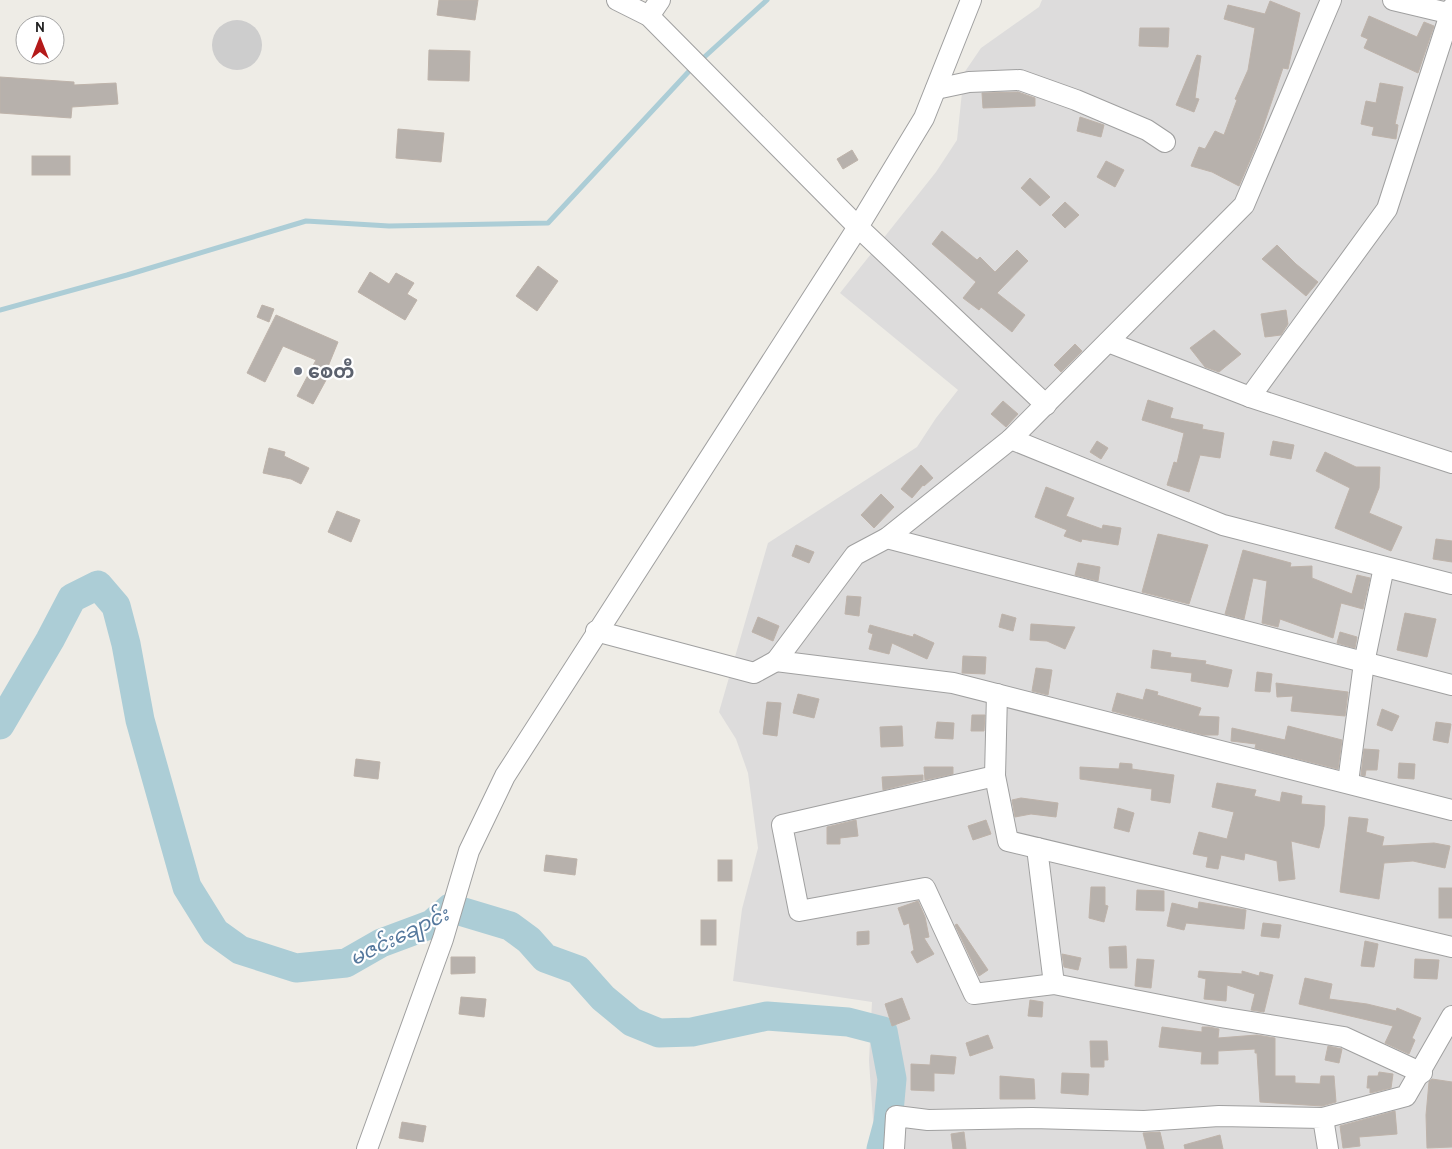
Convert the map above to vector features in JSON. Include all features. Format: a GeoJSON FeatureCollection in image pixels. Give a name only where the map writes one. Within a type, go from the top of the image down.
{"type":"FeatureCollection","features":[{"type":"Feature","properties":{"kind":"street"},"geometry":{"type":"LineString","coordinates":[[617,0],[654,8],[672,39],[858,228],[1046,405]]}},
{"type":"Feature","properties":{"kind":"street"},"geometry":{"type":"LineString","coordinates":[[367,1149],[443,939],[470,851],[505,776],[596,631],[858,228],[924,118],[971,0]]}},
{"type":"Feature","properties":{"kind":"street"},"geometry":{"type":"LineString","coordinates":[[596,631],[754,673],[776,661],[855,555],[887,538],[1011,439],[1244,205],[1331,0]]}},
{"type":"Feature","properties":{"kind":"street"},"geometry":{"type":"LineString","coordinates":[[1250,397],[1387,209],[1451,12],[1393,0]]}},
{"type":"Feature","properties":{"kind":"street"},"geometry":{"type":"LineString","coordinates":[[936,90],[969,82],[1020,80],[1130,122],[1165,142]]}},
{"type":"Feature","properties":{"kind":"street"},"geometry":{"type":"LineString","coordinates":[[1108,342],[1250,397],[1452,463]]}},
{"type":"Feature","properties":{"kind":"street"},"geometry":{"type":"LineString","coordinates":[[1011,439],[1224,526],[1452,584]]}},
{"type":"Feature","properties":{"kind":"street"},"geometry":{"type":"LineString","coordinates":[[887,538],[1452,685]]}},
{"type":"Feature","properties":{"kind":"street"},"geometry":{"type":"LineString","coordinates":[[1348,782],[1364,663],[1384,568]]}},
{"type":"Feature","properties":{"kind":"street"},"geometry":{"type":"LineString","coordinates":[[776,661],[953,683],[1452,810]]}},
{"type":"Feature","properties":{"kind":"street"},"geometry":{"type":"LineString","coordinates":[[997,694],[995,776],[1008,841],[1452,947]]}},
{"type":"Feature","properties":{"kind":"street"},"geometry":{"type":"LineString","coordinates":[[995,776],[782,825],[799,911],[925,888],[974,994],[1054,984],[1220,1017],[1344,1037],[1422,1072]]}},
{"type":"Feature","properties":{"kind":"street"},"geometry":{"type":"LineString","coordinates":[[1037,848],[1054,984]]}},
{"type":"Feature","properties":{"kind":"street"},"geometry":{"type":"LineString","coordinates":[[894,1149],[896,1116],[928,1120],[1032,1118],[1144,1121],[1219,1116],[1323,1118],[1406,1096],[1422,1072],[1452,1016]]}},
{"type":"Feature","properties":{"kind":"street"},"geometry":{"type":"LineString","coordinates":[[1323,1118],[1328,1149]]}},
{"type":"Feature","properties":{"kind":"shaded area"},"geometry":{"type":"Polygon","coordinates":[[[1042,0],[1452,0],[1452,1149],[875,1149],[869,1061],[872,1002],[733,981],[742,909],[758,848],[748,773],[736,739],[719,712],[768,543],[917,447],[936,418],[958,390],[840,293],[936,172],[957,140],[964,73],[981,48],[1039,7],[1042,0]]]}},
{"type":"Feature","properties":{"kind":"shaded area"},"geometry":{"type":"Polygon","coordinates":[[[232,20],[242,20],[255,27],[262,40],[262,50],[255,63],[242,70],[232,70],[223,66],[216,59],[212,50],[212,40],[216,31],[223,24],[232,20]]]}},
{"type":"Feature","properties":{"kind":"building"},"geometry":{"type":"Polygon","coordinates":[[[439,0],[478,0],[475,20],[437,15],[439,0]]]}},
{"type":"Feature","properties":{"kind":"building"},"geometry":{"type":"Polygon","coordinates":[[[1270,1],[1300,13],[1288,69],[1283,68],[1259,139],[1239,186],[1212,172],[1191,166],[1199,147],[1205,149],[1215,131],[1224,135],[1237,100],[1235,99],[1248,70],[1255,28],[1224,19],[1228,5],[1265,14],[1270,1]]]}},
{"type":"Feature","properties":{"kind":"building"},"geometry":{"type":"Polygon","coordinates":[[[1369,16],[1417,37],[1424,22],[1434,26],[1418,73],[1364,48],[1368,39],[1361,36],[1369,16]]]}},
{"type":"Feature","properties":{"kind":"building"},"geometry":{"type":"Polygon","coordinates":[[[1140,28],[1169,28],[1168,47],[1139,46],[1140,28]]]}},
{"type":"Feature","properties":{"kind":"building"},"geometry":{"type":"Polygon","coordinates":[[[429,50],[470,51],[469,81],[428,80],[429,50]]]}},
{"type":"Feature","properties":{"kind":"building"},"geometry":{"type":"Polygon","coordinates":[[[1197,55],[1201,56],[1195,98],[1199,99],[1194,112],[1176,105],[1197,55]]]}},
{"type":"Feature","properties":{"kind":"building"},"geometry":{"type":"Polygon","coordinates":[[[0,77],[74,82],[74,85],[116,83],[118,104],[72,107],[71,118],[0,113],[0,77]]]}},
{"type":"Feature","properties":{"kind":"building"},"geometry":{"type":"Polygon","coordinates":[[[1380,83],[1403,87],[1395,124],[1398,125],[1396,139],[1372,135],[1374,127],[1361,124],[1366,101],[1376,103],[1380,83]]]}},
{"type":"Feature","properties":{"kind":"building"},"geometry":{"type":"Polygon","coordinates":[[[1018,92],[1035,98],[1035,106],[983,108],[982,93],[1018,92]]]}},
{"type":"Feature","properties":{"kind":"building"},"geometry":{"type":"Polygon","coordinates":[[[1080,117],[1104,125],[1101,137],[1077,131],[1080,117]]]}},
{"type":"Feature","properties":{"kind":"building"},"geometry":{"type":"Polygon","coordinates":[[[398,129],[444,133],[441,162],[396,158],[398,129]]]}},
{"type":"Feature","properties":{"kind":"building"},"geometry":{"type":"Polygon","coordinates":[[[852,150],[858,160],[843,169],[837,159],[852,150]]]}},
{"type":"Feature","properties":{"kind":"building"},"geometry":{"type":"Polygon","coordinates":[[[32,156],[70,156],[70,175],[32,175],[32,156]]]}},
{"type":"Feature","properties":{"kind":"building"},"geometry":{"type":"Polygon","coordinates":[[[1106,161],[1124,170],[1115,187],[1097,177],[1106,161]]]}},
{"type":"Feature","properties":{"kind":"building"},"geometry":{"type":"Polygon","coordinates":[[[1030,178],[1050,197],[1040,206],[1021,188],[1030,178]]]}},
{"type":"Feature","properties":{"kind":"building"},"geometry":{"type":"Polygon","coordinates":[[[1065,202],[1079,215],[1065,228],[1052,215],[1065,202]]]}},
{"type":"Feature","properties":{"kind":"building"},"geometry":{"type":"Polygon","coordinates":[[[942,231],[977,260],[980,257],[995,272],[1017,250],[1028,261],[997,293],[1025,315],[1012,332],[981,307],[979,310],[963,298],[976,282],[932,244],[942,231]]]}},
{"type":"Feature","properties":{"kind":"building"},"geometry":{"type":"Polygon","coordinates":[[[1277,245],[1318,282],[1306,296],[1262,259],[1277,245]]]}},
{"type":"Feature","properties":{"kind":"building"},"geometry":{"type":"Polygon","coordinates":[[[538,266],[558,281],[537,311],[516,296],[538,266]]]}},
{"type":"Feature","properties":{"kind":"building"},"geometry":{"type":"Polygon","coordinates":[[[370,272],[389,284],[396,273],[414,283],[407,294],[417,300],[405,320],[358,292],[370,272]]]}},
{"type":"Feature","properties":{"kind":"building"},"geometry":{"type":"Polygon","coordinates":[[[262,305],[274,309],[269,322],[257,317],[262,305]]]}},
{"type":"Feature","properties":{"kind":"building"},"geometry":{"type":"Polygon","coordinates":[[[1286,310],[1288,324],[1281,335],[1265,337],[1261,314],[1286,310]]]}},
{"type":"Feature","properties":{"kind":"building"},"geometry":{"type":"Polygon","coordinates":[[[276,315],[338,342],[327,369],[331,371],[313,404],[297,396],[316,360],[283,346],[265,382],[247,373],[276,315]]]}},
{"type":"Feature","properties":{"kind":"building"},"geometry":{"type":"Polygon","coordinates":[[[1214,330],[1241,354],[1219,372],[1205,367],[1190,348],[1214,330]]]}},
{"type":"Feature","properties":{"kind":"building"},"geometry":{"type":"Polygon","coordinates":[[[1075,344],[1082,351],[1061,372],[1054,365],[1075,344]]]}},
{"type":"Feature","properties":{"kind":"building"},"geometry":{"type":"Polygon","coordinates":[[[1148,400],[1173,408],[1170,418],[1203,425],[1202,429],[1224,433],[1220,458],[1200,455],[1189,492],[1167,485],[1174,462],[1177,463],[1184,433],[1142,420],[1148,400]]]}},
{"type":"Feature","properties":{"kind":"building"},"geometry":{"type":"Polygon","coordinates":[[[1003,401],[1018,414],[1006,427],[991,414],[1003,401]]]}},
{"type":"Feature","properties":{"kind":"building"},"geometry":{"type":"Polygon","coordinates":[[[1097,441],[1108,448],[1101,459],[1090,452],[1097,441]]]}},
{"type":"Feature","properties":{"kind":"building"},"geometry":{"type":"Polygon","coordinates":[[[1273,441],[1294,445],[1291,459],[1270,455],[1273,441]]]}},
{"type":"Feature","properties":{"kind":"building"},"geometry":{"type":"Polygon","coordinates":[[[269,448],[285,452],[284,456],[309,468],[301,484],[291,479],[263,473],[269,448]]]}},
{"type":"Feature","properties":{"kind":"building"},"geometry":{"type":"Polygon","coordinates":[[[1325,452],[1356,467],[1380,467],[1379,488],[1369,513],[1402,527],[1391,551],[1335,528],[1350,488],[1316,471],[1325,452]]]}},
{"type":"Feature","properties":{"kind":"building"},"geometry":{"type":"Polygon","coordinates":[[[921,465],[933,478],[923,485],[912,498],[901,489],[921,465]]]}},
{"type":"Feature","properties":{"kind":"building"},"geometry":{"type":"Polygon","coordinates":[[[1046,487],[1074,498],[1066,516],[1102,529],[1103,525],[1121,528],[1118,545],[1082,539],[1081,542],[1064,536],[1067,530],[1035,517],[1046,487]]]}},
{"type":"Feature","properties":{"kind":"building"},"geometry":{"type":"Polygon","coordinates":[[[881,494],[894,507],[874,528],[861,515],[881,494]]]}},
{"type":"Feature","properties":{"kind":"building"},"geometry":{"type":"Polygon","coordinates":[[[337,511],[360,520],[351,542],[328,532],[337,511]]]}},
{"type":"Feature","properties":{"kind":"building"},"geometry":{"type":"Polygon","coordinates":[[[1158,534],[1208,545],[1189,604],[1142,592],[1158,534]]]}},
{"type":"Feature","properties":{"kind":"building"},"geometry":{"type":"Polygon","coordinates":[[[1436,539],[1452,541],[1452,562],[1433,559],[1436,539]]]}},
{"type":"Feature","properties":{"kind":"building"},"geometry":{"type":"Polygon","coordinates":[[[796,545],[814,552],[809,563],[792,556],[796,545]]]}},
{"type":"Feature","properties":{"kind":"building"},"geometry":{"type":"Polygon","coordinates":[[[1243,550],[1291,563],[1290,567],[1312,566],[1312,578],[1352,594],[1357,575],[1370,578],[1363,609],[1341,603],[1333,638],[1280,619],[1278,627],[1262,623],[1267,581],[1253,578],[1244,619],[1225,614],[1243,550]]]}},
{"type":"Feature","properties":{"kind":"building"},"geometry":{"type":"Polygon","coordinates":[[[1078,563],[1100,567],[1098,581],[1075,575],[1078,563]]]}},
{"type":"Feature","properties":{"kind":"building"},"geometry":{"type":"Polygon","coordinates":[[[847,596],[861,597],[859,616],[845,614],[847,596]]]}},
{"type":"Feature","properties":{"kind":"building"},"geometry":{"type":"Polygon","coordinates":[[[1405,613],[1436,619],[1427,657],[1397,650],[1405,613]]]}},
{"type":"Feature","properties":{"kind":"building"},"geometry":{"type":"Polygon","coordinates":[[[1002,614],[1016,618],[1013,631],[999,627],[1002,614]]]}},
{"type":"Feature","properties":{"kind":"building"},"geometry":{"type":"Polygon","coordinates":[[[758,617],[779,626],[773,641],[752,632],[758,617]]]}},
{"type":"Feature","properties":{"kind":"building"},"geometry":{"type":"Polygon","coordinates":[[[1031,624],[1075,627],[1065,649],[1047,641],[1030,640],[1031,624]]]}},
{"type":"Feature","properties":{"kind":"building"},"geometry":{"type":"Polygon","coordinates":[[[870,625],[913,637],[914,634],[934,643],[927,659],[892,643],[889,654],[869,649],[873,634],[868,632],[870,625]]]}},
{"type":"Feature","properties":{"kind":"building"},"geometry":{"type":"Polygon","coordinates":[[[1340,632],[1357,637],[1355,648],[1337,643],[1340,632]]]}},
{"type":"Feature","properties":{"kind":"building"},"geometry":{"type":"Polygon","coordinates":[[[1153,650],[1171,653],[1170,657],[1206,661],[1205,664],[1232,670],[1228,687],[1191,681],[1192,673],[1151,668],[1153,650]]]}},
{"type":"Feature","properties":{"kind":"building"},"geometry":{"type":"Polygon","coordinates":[[[963,656],[986,657],[985,674],[962,673],[963,656]]]}},
{"type":"Feature","properties":{"kind":"building"},"geometry":{"type":"Polygon","coordinates":[[[1036,668],[1052,670],[1048,695],[1032,691],[1036,668]]]}},
{"type":"Feature","properties":{"kind":"building"},"geometry":{"type":"Polygon","coordinates":[[[1257,672],[1272,674],[1270,692],[1255,691],[1257,672]]]}},
{"type":"Feature","properties":{"kind":"building"},"geometry":{"type":"Polygon","coordinates":[[[1276,683],[1348,692],[1345,716],[1291,711],[1293,696],[1277,697],[1276,683]]]}},
{"type":"Feature","properties":{"kind":"building"},"geometry":{"type":"Polygon","coordinates":[[[1146,689],[1158,692],[1157,695],[1201,708],[1198,716],[1219,717],[1218,735],[1204,735],[1112,711],[1117,693],[1143,700],[1146,689]]]}},
{"type":"Feature","properties":{"kind":"building"},"geometry":{"type":"Polygon","coordinates":[[[798,694],[819,699],[814,718],[793,713],[798,694]]]}},
{"type":"Feature","properties":{"kind":"building"},"geometry":{"type":"Polygon","coordinates":[[[767,702],[781,703],[777,736],[763,734],[767,702]]]}},
{"type":"Feature","properties":{"kind":"building"},"geometry":{"type":"Polygon","coordinates":[[[1382,709],[1399,716],[1392,731],[1377,725],[1382,709]]]}},
{"type":"Feature","properties":{"kind":"building"},"geometry":{"type":"Polygon","coordinates":[[[972,715],[985,715],[984,731],[971,731],[972,715]]]}},
{"type":"Feature","properties":{"kind":"building"},"geometry":{"type":"Polygon","coordinates":[[[937,722],[954,723],[953,739],[935,738],[937,722]]]}},
{"type":"Feature","properties":{"kind":"building"},"geometry":{"type":"Polygon","coordinates":[[[1436,722],[1451,724],[1448,743],[1433,740],[1436,722]]]}},
{"type":"Feature","properties":{"kind":"building"},"geometry":{"type":"Polygon","coordinates":[[[902,726],[903,746],[881,747],[880,727],[902,726]]]}},
{"type":"Feature","properties":{"kind":"building"},"geometry":{"type":"Polygon","coordinates":[[[1288,726],[1342,740],[1338,769],[1255,748],[1256,744],[1231,741],[1232,728],[1285,740],[1288,726]]]}},
{"type":"Feature","properties":{"kind":"building"},"geometry":{"type":"Polygon","coordinates":[[[1364,749],[1379,750],[1377,770],[1366,770],[1365,776],[1361,775],[1364,749]]]}},
{"type":"Feature","properties":{"kind":"building"},"geometry":{"type":"Polygon","coordinates":[[[356,759],[380,762],[378,779],[354,776],[356,759]]]}},
{"type":"Feature","properties":{"kind":"building"},"geometry":{"type":"Polygon","coordinates":[[[1120,763],[1132,764],[1132,769],[1174,775],[1170,803],[1151,800],[1152,789],[1080,779],[1080,767],[1119,769],[1120,763]]]}},
{"type":"Feature","properties":{"kind":"building"},"geometry":{"type":"Polygon","coordinates":[[[1399,763],[1415,764],[1414,779],[1398,778],[1399,763]]]}},
{"type":"Feature","properties":{"kind":"building"},"geometry":{"type":"Polygon","coordinates":[[[924,767],[953,767],[953,774],[925,780],[924,767]]]}},
{"type":"Feature","properties":{"kind":"building"},"geometry":{"type":"Polygon","coordinates":[[[923,775],[923,780],[883,790],[882,777],[923,775]]]}},
{"type":"Feature","properties":{"kind":"building"},"geometry":{"type":"Polygon","coordinates":[[[1217,783],[1256,790],[1254,796],[1280,802],[1282,792],[1302,796],[1301,804],[1325,806],[1324,826],[1319,848],[1291,841],[1295,879],[1279,881],[1277,861],[1245,853],[1244,860],[1221,855],[1218,869],[1206,867],[1208,857],[1193,854],[1199,832],[1227,839],[1234,812],[1212,807],[1217,783]]]}},
{"type":"Feature","properties":{"kind":"building"},"geometry":{"type":"Polygon","coordinates":[[[1021,798],[1058,803],[1056,817],[1031,814],[1015,817],[1012,800],[1021,798]]]}},
{"type":"Feature","properties":{"kind":"building"},"geometry":{"type":"Polygon","coordinates":[[[1118,808],[1134,813],[1129,832],[1114,828],[1118,808]]]}},
{"type":"Feature","properties":{"kind":"building"},"geometry":{"type":"Polygon","coordinates":[[[1349,817],[1368,819],[1366,832],[1384,837],[1382,846],[1434,843],[1450,846],[1445,868],[1413,861],[1384,863],[1379,899],[1340,892],[1349,817]]]}},
{"type":"Feature","properties":{"kind":"building"},"geometry":{"type":"Polygon","coordinates":[[[856,820],[858,836],[840,838],[840,844],[827,844],[827,827],[856,820]]]}},
{"type":"Feature","properties":{"kind":"building"},"geometry":{"type":"Polygon","coordinates":[[[986,820],[991,834],[973,840],[968,826],[986,820]]]}},
{"type":"Feature","properties":{"kind":"building"},"geometry":{"type":"Polygon","coordinates":[[[546,855],[577,859],[575,875],[544,871],[546,855]]]}},
{"type":"Feature","properties":{"kind":"building"},"geometry":{"type":"Polygon","coordinates":[[[718,860],[732,860],[732,881],[718,881],[718,860]]]}},
{"type":"Feature","properties":{"kind":"building"},"geometry":{"type":"Polygon","coordinates":[[[1091,887],[1105,887],[1105,905],[1108,906],[1104,922],[1089,918],[1091,887]]]}},
{"type":"Feature","properties":{"kind":"building"},"geometry":{"type":"Polygon","coordinates":[[[1439,888],[1452,888],[1452,918],[1439,918],[1439,888]]]}},
{"type":"Feature","properties":{"kind":"building"},"geometry":{"type":"Polygon","coordinates":[[[1137,890],[1164,891],[1164,911],[1136,910],[1137,890]]]}},
{"type":"Feature","properties":{"kind":"building"},"geometry":{"type":"Polygon","coordinates":[[[918,901],[925,917],[929,937],[924,938],[934,954],[917,963],[911,952],[914,950],[909,923],[904,925],[898,908],[918,901]]]}},
{"type":"Feature","properties":{"kind":"building"},"geometry":{"type":"Polygon","coordinates":[[[1199,902],[1246,910],[1244,929],[1186,923],[1184,930],[1167,926],[1172,903],[1198,909],[1199,902]]]}},
{"type":"Feature","properties":{"kind":"building"},"geometry":{"type":"Polygon","coordinates":[[[701,920],[716,920],[716,945],[701,945],[701,920]]]}},
{"type":"Feature","properties":{"kind":"building"},"geometry":{"type":"Polygon","coordinates":[[[1263,923],[1281,925],[1279,938],[1261,936],[1263,923]]]}},
{"type":"Feature","properties":{"kind":"building"},"geometry":{"type":"Polygon","coordinates":[[[957,924],[988,970],[979,976],[955,925],[957,924]]]}},
{"type":"Feature","properties":{"kind":"building"},"geometry":{"type":"Polygon","coordinates":[[[869,931],[869,944],[857,945],[857,932],[869,931]]]}},
{"type":"Feature","properties":{"kind":"building"},"geometry":{"type":"Polygon","coordinates":[[[1365,941],[1378,944],[1374,967],[1361,966],[1365,941]]]}},
{"type":"Feature","properties":{"kind":"building"},"geometry":{"type":"Polygon","coordinates":[[[1126,946],[1127,968],[1110,968],[1109,947],[1126,946]]]}},
{"type":"Feature","properties":{"kind":"building"},"geometry":{"type":"Polygon","coordinates":[[[1062,954],[1081,958],[1078,970],[1064,967],[1062,954]]]}},
{"type":"Feature","properties":{"kind":"building"},"geometry":{"type":"Polygon","coordinates":[[[451,957],[475,957],[475,973],[451,974],[451,957]]]}},
{"type":"Feature","properties":{"kind":"building"},"geometry":{"type":"Polygon","coordinates":[[[1137,959],[1154,960],[1151,988],[1135,986],[1137,959]]]}},
{"type":"Feature","properties":{"kind":"building"},"geometry":{"type":"Polygon","coordinates":[[[1415,959],[1439,960],[1437,979],[1414,978],[1415,959]]]}},
{"type":"Feature","properties":{"kind":"building"},"geometry":{"type":"Polygon","coordinates":[[[1199,971],[1242,974],[1242,971],[1259,976],[1260,972],[1273,975],[1264,1012],[1251,1010],[1255,994],[1227,985],[1226,1001],[1204,999],[1206,979],[1198,977],[1199,971]]]}},
{"type":"Feature","properties":{"kind":"building"},"geometry":{"type":"Polygon","coordinates":[[[1305,978],[1332,984],[1329,999],[1367,1004],[1396,1011],[1397,1008],[1421,1018],[1412,1038],[1415,1040],[1409,1054],[1385,1043],[1393,1026],[1299,1004],[1305,978]]]}},
{"type":"Feature","properties":{"kind":"building"},"geometry":{"type":"Polygon","coordinates":[[[461,997],[486,999],[484,1017],[459,1014],[461,997]]]}},
{"type":"Feature","properties":{"kind":"building"},"geometry":{"type":"Polygon","coordinates":[[[902,998],[910,1019],[892,1026],[885,1004],[902,998]]]}},
{"type":"Feature","properties":{"kind":"building"},"geometry":{"type":"Polygon","coordinates":[[[1030,1000],[1043,1002],[1042,1017],[1028,1016],[1030,1000]]]}},
{"type":"Feature","properties":{"kind":"building"},"geometry":{"type":"Polygon","coordinates":[[[1162,1027],[1202,1032],[1202,1027],[1209,1027],[1219,1029],[1218,1038],[1257,1035],[1275,1038],[1275,1076],[1295,1076],[1295,1083],[1320,1084],[1321,1076],[1334,1076],[1336,1102],[1322,1106],[1260,1102],[1257,1053],[1255,1053],[1255,1049],[1218,1051],[1218,1064],[1201,1064],[1202,1052],[1159,1047],[1162,1027]]]}},
{"type":"Feature","properties":{"kind":"building"},"geometry":{"type":"Polygon","coordinates":[[[988,1035],[993,1048],[970,1056],[966,1043],[988,1035]]]}},
{"type":"Feature","properties":{"kind":"building"},"geometry":{"type":"Polygon","coordinates":[[[1090,1041],[1107,1041],[1108,1060],[1104,1060],[1104,1067],[1091,1067],[1090,1041]]]}},
{"type":"Feature","properties":{"kind":"building"},"geometry":{"type":"Polygon","coordinates":[[[1328,1046],[1342,1049],[1339,1063],[1325,1060],[1328,1046]]]}},
{"type":"Feature","properties":{"kind":"building"},"geometry":{"type":"Polygon","coordinates":[[[931,1055],[956,1057],[954,1074],[934,1073],[934,1091],[911,1090],[911,1064],[930,1065],[931,1055]]]}},
{"type":"Feature","properties":{"kind":"building"},"geometry":{"type":"Polygon","coordinates":[[[1379,1072],[1393,1074],[1391,1088],[1370,1093],[1370,1088],[1367,1088],[1368,1076],[1378,1076],[1379,1072]]]}},
{"type":"Feature","properties":{"kind":"building"},"geometry":{"type":"Polygon","coordinates":[[[1062,1073],[1089,1074],[1088,1095],[1061,1093],[1062,1073]]]}},
{"type":"Feature","properties":{"kind":"building"},"geometry":{"type":"Polygon","coordinates":[[[1000,1076],[1034,1079],[1035,1099],[1000,1099],[1000,1076]]]}},
{"type":"Feature","properties":{"kind":"building"},"geometry":{"type":"Polygon","coordinates":[[[1432,1079],[1452,1082],[1452,1147],[1427,1148],[1426,1115],[1429,1082],[1432,1079]]]}},
{"type":"Feature","properties":{"kind":"building"},"geometry":{"type":"Polygon","coordinates":[[[1395,1111],[1397,1134],[1359,1137],[1360,1146],[1343,1148],[1340,1126],[1395,1111]]]}},
{"type":"Feature","properties":{"kind":"building"},"geometry":{"type":"Polygon","coordinates":[[[402,1122],[426,1126],[423,1142],[399,1138],[402,1122]]]}},
{"type":"Feature","properties":{"kind":"building"},"geometry":{"type":"Polygon","coordinates":[[[964,1132],[966,1149],[953,1149],[951,1134],[964,1132]]]}},
{"type":"Feature","properties":{"kind":"building"},"geometry":{"type":"Polygon","coordinates":[[[1160,1132],[1164,1149],[1147,1149],[1143,1133],[1160,1132]]]}},
{"type":"Feature","properties":{"kind":"building"},"geometry":{"type":"Polygon","coordinates":[[[1220,1135],[1223,1149],[1185,1149],[1184,1145],[1220,1135]]]}},
{"type":"Feature","properties":{"kind":"waterway"},"geometry":{"type":"LineString","coordinates":[[700,61],[767,0]]}},
{"type":"Feature","properties":{"kind":"waterway"},"geometry":{"type":"LineString","coordinates":[[0,310],[127,275],[306,221],[389,226],[548,223],[693,67]]}},
{"type":"Feature","properties":{"kind":"waterway","name":"မဇင်းချောင်း"},"geometry":{"type":"LineString","coordinates":[[0,725],[50,640],[72,598],[98,585],[116,606],[126,644],[140,720],[187,887],[215,932],[240,950],[296,968],[346,963],[381,943],[432,924],[450,908],[510,926],[529,940],[545,958],[578,970],[603,998],[632,1022],[659,1033],[692,1032],[767,1016],[848,1022],[883,1031],[892,1079],[888,1123],[881,1149]]}},
{"type":"Feature","properties":{"kind":"place","name":"စေတီ"},"geometry":{"type":"Point","coordinates":[298,371]}}]}
